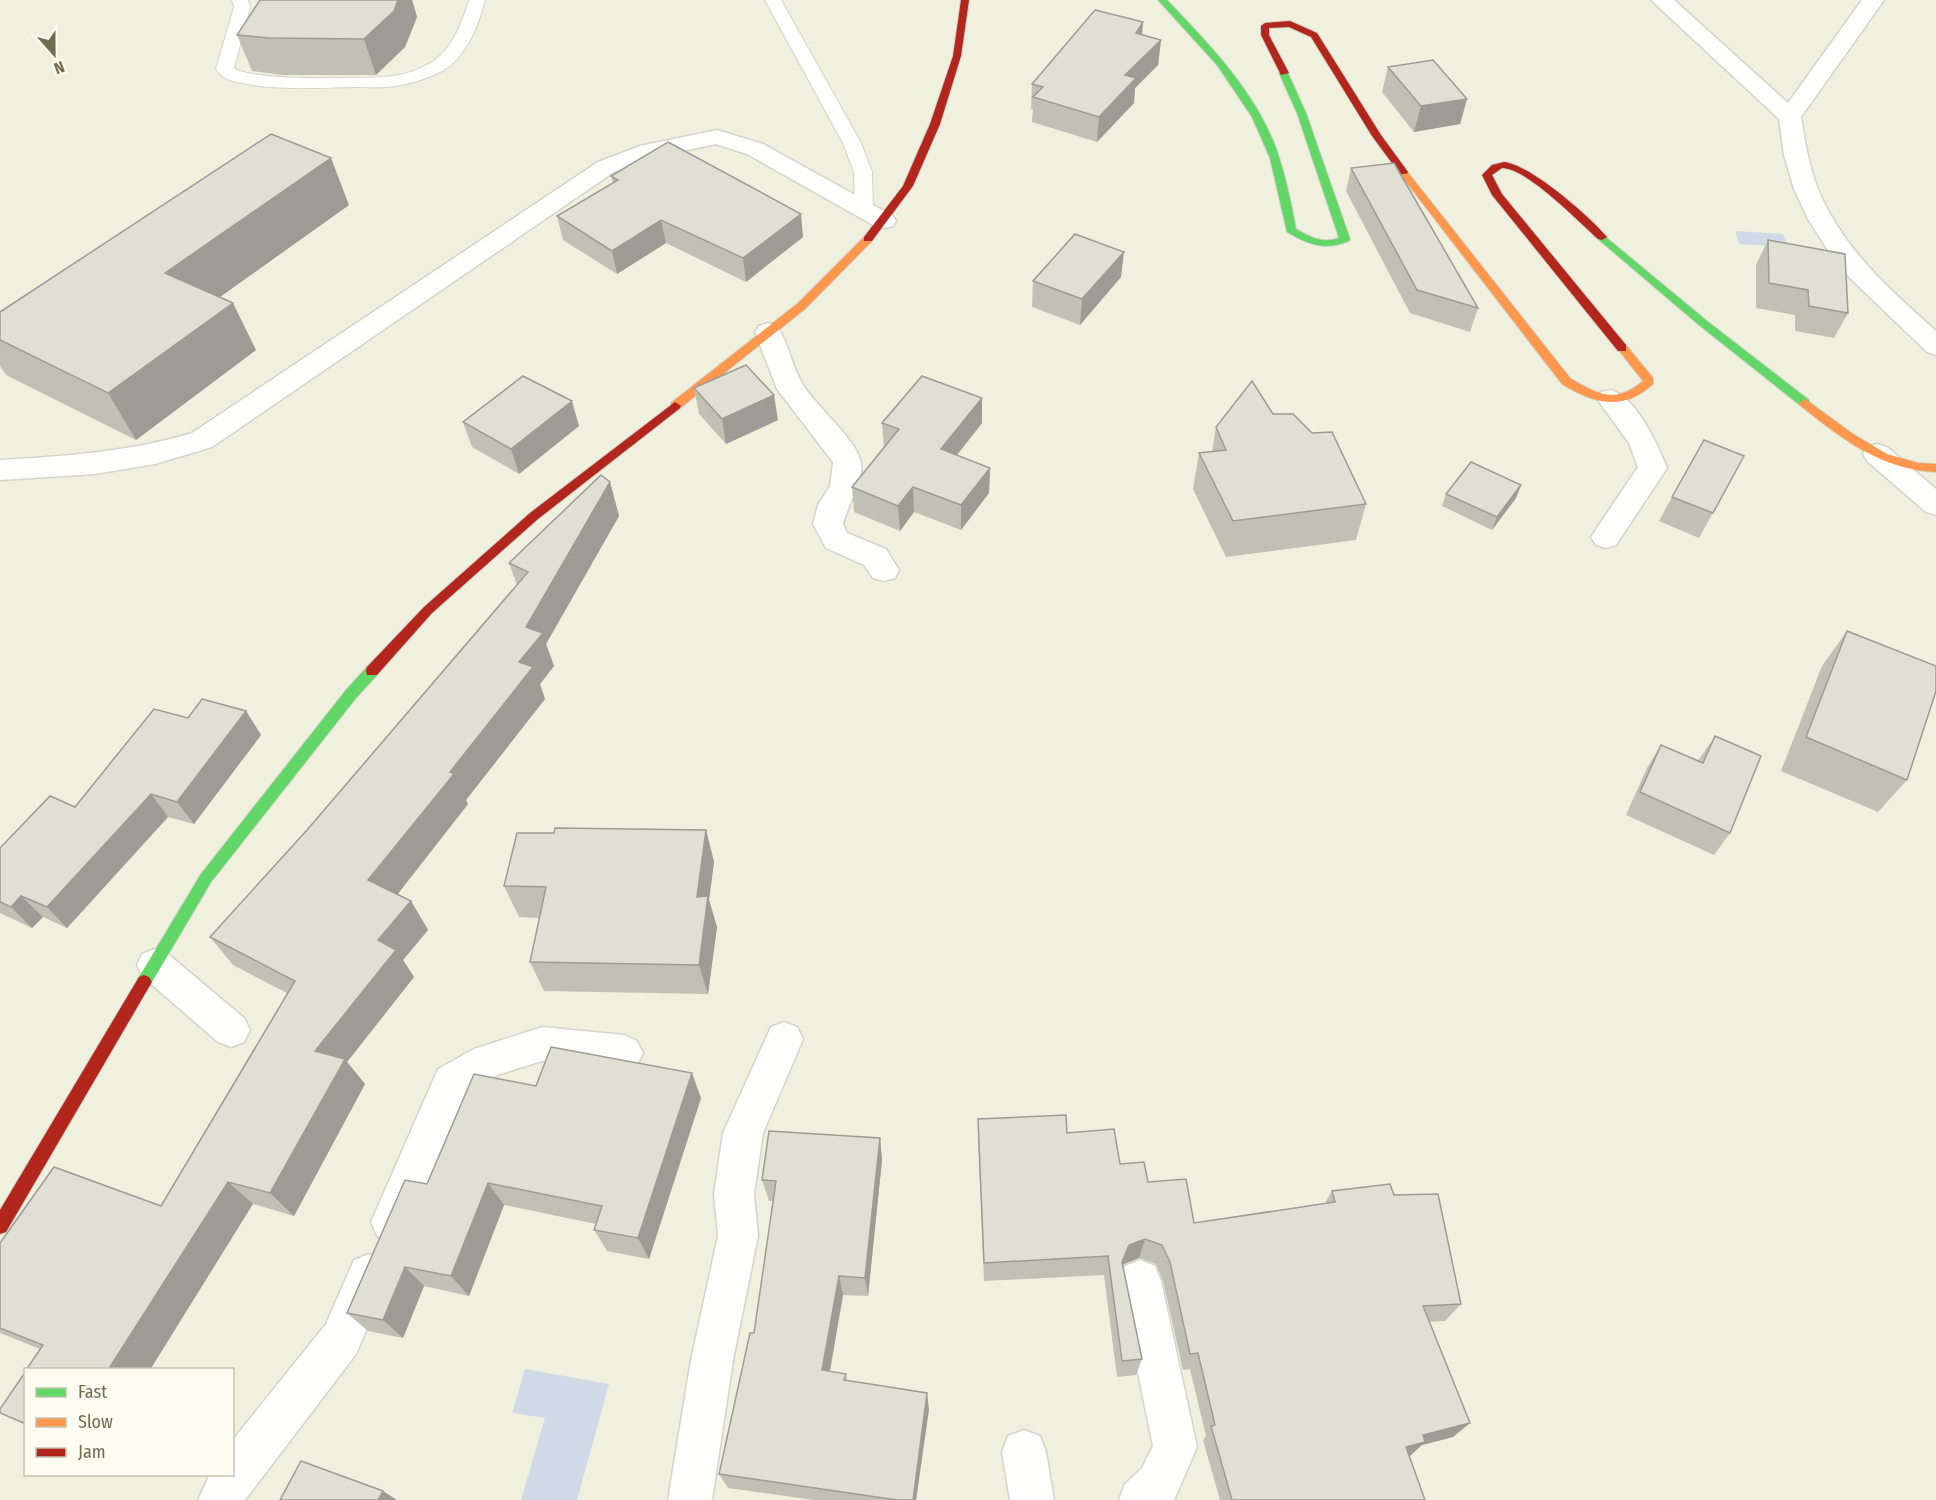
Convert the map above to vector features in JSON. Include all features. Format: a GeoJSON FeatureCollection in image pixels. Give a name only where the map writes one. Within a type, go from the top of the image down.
{"type":"FeatureCollection","features":[{"type":"Feature","properties":{"kind":"street"},"geometry":{"type":"LineString","coordinates":[[0,1226],[206,878],[351,694],[428,610],[534,516],[768,332],[844,268],[874,216],[908,186],[935,124],[957,56],[965,0]]}},
{"type":"Feature","properties":{"kind":"street"},"geometry":{"type":"LineString","coordinates":[[1162,0],[1233,79],[1259,122],[1275,158],[1291,230],[1309,241],[1330,246],[1345,239],[1327,194],[1295,94],[1265,35],[1265,26],[1278,22],[1298,26],[1314,35],[1377,136],[1416,190],[1566,381],[1586,394],[1611,399],[1636,395],[1649,381],[1497,195],[1487,175],[1492,168],[1513,165],[1524,171],[1703,323],[1831,424],[1877,454],[1936,504]]}},
{"type":"Feature","properties":{"kind":"street"},"geometry":{"type":"LineString","coordinates":[[1790,117],[1873,0]]}},
{"type":"Feature","properties":{"kind":"street"},"geometry":{"type":"LineString","coordinates":[[1664,1],[1790,117],[1799,169],[1810,202],[1833,242],[1866,282],[1936,346]]}},
{"type":"Feature","properties":{"kind":"street"},"geometry":{"type":"LineString","coordinates":[[0,470],[95,464],[154,454],[202,440],[606,167],[648,151],[717,137],[755,149],[874,216]]}},
{"type":"Feature","properties":{"kind":"street"},"geometry":{"type":"LineString","coordinates":[[768,332],[791,390],[835,442],[847,462],[844,486],[833,505],[828,524],[836,540],[875,557],[884,570]]}},
{"type":"Feature","properties":{"kind":"street"},"geometry":{"type":"LineString","coordinates":[[1606,537],[1653,468],[1642,440],[1611,399]]}},
{"type":"Feature","properties":{"kind":"street"},"geometry":{"type":"LineString","coordinates":[[1877,454],[1921,469],[1936,468]]}},
{"type":"Feature","properties":{"kind":"street"},"geometry":{"type":"LineString","coordinates":[[155,965],[231,1030]]}},
{"type":"Feature","properties":{"kind":"street"},"geometry":{"type":"LineString","coordinates":[[690,1500],[712,1360],[738,1236],[734,1194],[743,1133],[784,1039]]}},
{"type":"Feature","properties":{"kind":"street"},"geometry":{"type":"LineString","coordinates":[[234,1475],[342,1339],[452,1082],[487,1061],[542,1044],[624,1053]]}},
{"type":"Feature","properties":{"kind":"street"},"geometry":{"type":"LineString","coordinates":[[1140,1281],[1175,1447],[1158,1484],[1141,1500]]}},
{"type":"Feature","properties":{"kind":"street"},"geometry":{"type":"LineString","coordinates":[[1024,1452],[1032,1500]]}},
{"type":"Feature","properties":{"kind":"street"},"geometry":{"type":"LineString","coordinates":[[220,1500],[233,1476]]}},
{"type":"Feature","properties":{"kind":"lane"},"geometry":{"type":"LineString","coordinates":[[240,0],[242,7],[225,69],[233,76],[251,79],[312,83],[394,81],[430,70],[454,52],[473,15],[477,0]]}},
{"type":"Feature","properties":{"kind":"lane"},"geometry":{"type":"LineString","coordinates":[[773,0],[852,143],[863,172],[874,216]]}},
{"type":"Feature","properties":{"kind":"shaded area"},"geometry":{"type":"Polygon","coordinates":[[[0,0],[1936,0],[1936,1500],[0,1500],[0,0]]]}},
{"type":"Feature","properties":{"kind":"shaded area"},"geometry":{"type":"Polygon","coordinates":[[[1735,231],[1783,234],[1788,247],[1739,244],[1735,231]]]}},
{"type":"Feature","properties":{"kind":"shaded area"},"geometry":{"type":"Polygon","coordinates":[[[525,1369],[609,1384],[577,1500],[521,1500],[545,1418],[512,1413],[525,1369]]]}},
{"type":"Feature","properties":{"kind":"building"},"geometry":{"type":"Polygon","coordinates":[[[260,0],[398,0],[394,11],[364,39],[269,38],[237,35],[260,0]]]}},
{"type":"Feature","properties":{"kind":"building"},"geometry":{"type":"Polygon","coordinates":[[[1095,10],[1143,22],[1136,33],[1161,40],[1125,75],[1136,78],[1099,117],[1033,97],[1043,87],[1032,84],[1095,10]]]}},
{"type":"Feature","properties":{"kind":"building"},"geometry":{"type":"Polygon","coordinates":[[[1433,60],[1467,99],[1421,106],[1388,67],[1433,60]]]}},
{"type":"Feature","properties":{"kind":"building"},"geometry":{"type":"Polygon","coordinates":[[[271,134],[331,158],[165,273],[233,303],[108,393],[0,340],[0,312],[271,134]]]}},
{"type":"Feature","properties":{"kind":"building"},"geometry":{"type":"Polygon","coordinates":[[[668,142],[801,214],[743,258],[661,220],[612,251],[557,216],[618,180],[611,176],[668,142]]]}},
{"type":"Feature","properties":{"kind":"building"},"geometry":{"type":"Polygon","coordinates":[[[1394,163],[1478,308],[1417,290],[1351,168],[1394,163]]]}},
{"type":"Feature","properties":{"kind":"building"},"geometry":{"type":"Polygon","coordinates":[[[1075,234],[1124,252],[1082,299],[1033,281],[1075,234]]]}},
{"type":"Feature","properties":{"kind":"building"},"geometry":{"type":"Polygon","coordinates":[[[1768,240],[1845,254],[1848,313],[1809,306],[1808,290],[1769,283],[1768,240]]]}},
{"type":"Feature","properties":{"kind":"building"},"geometry":{"type":"Polygon","coordinates":[[[746,365],[774,395],[722,419],[694,388],[746,365]]]}},
{"type":"Feature","properties":{"kind":"building"},"geometry":{"type":"Polygon","coordinates":[[[523,376],[572,401],[511,449],[463,422],[523,376]]]}},
{"type":"Feature","properties":{"kind":"building"},"geometry":{"type":"Polygon","coordinates":[[[922,376],[982,398],[941,449],[990,468],[961,505],[913,487],[898,506],[852,487],[899,429],[882,423],[922,376]]]}},
{"type":"Feature","properties":{"kind":"building"},"geometry":{"type":"Polygon","coordinates":[[[1252,381],[1273,414],[1293,414],[1312,433],[1332,432],[1366,504],[1233,521],[1199,453],[1226,450],[1216,427],[1252,381]]]}},
{"type":"Feature","properties":{"kind":"building"},"geometry":{"type":"Polygon","coordinates":[[[1704,440],[1744,456],[1713,513],[1672,497],[1704,440]]]}},
{"type":"Feature","properties":{"kind":"building"},"geometry":{"type":"Polygon","coordinates":[[[1471,462],[1521,485],[1497,517],[1446,494],[1471,462]]]}},
{"type":"Feature","properties":{"kind":"building"},"geometry":{"type":"Polygon","coordinates":[[[601,475],[610,482],[526,627],[543,633],[519,662],[533,667],[450,772],[454,774],[368,880],[411,901],[378,940],[396,950],[315,1051],[345,1059],[270,1193],[228,1182],[109,1368],[27,1368],[43,1345],[0,1328],[0,1243],[54,1167],[161,1206],[295,981],[210,937],[307,830],[528,572],[509,563],[601,475]]]}},
{"type":"Feature","properties":{"kind":"building"},"geometry":{"type":"Polygon","coordinates":[[[1847,631],[1936,666],[1936,691],[1907,780],[1806,737],[1847,631]]]}},
{"type":"Feature","properties":{"kind":"building"},"geometry":{"type":"Polygon","coordinates":[[[202,699],[246,711],[177,802],[151,794],[47,907],[21,896],[11,907],[0,902],[0,848],[50,796],[75,807],[154,709],[188,718],[202,699]]]}},
{"type":"Feature","properties":{"kind":"building"},"geometry":{"type":"Polygon","coordinates":[[[1715,736],[1761,756],[1730,833],[1640,792],[1661,745],[1703,763],[1715,736]]]}},
{"type":"Feature","properties":{"kind":"building"},"geometry":{"type":"Polygon","coordinates":[[[555,828],[706,830],[697,897],[708,896],[699,965],[530,962],[546,887],[504,886],[517,833],[554,833],[555,828]]]}},
{"type":"Feature","properties":{"kind":"building"},"geometry":{"type":"Polygon","coordinates":[[[551,1047],[692,1073],[638,1238],[594,1230],[602,1206],[488,1183],[451,1276],[405,1267],[383,1320],[347,1313],[405,1180],[427,1184],[474,1074],[536,1086],[551,1047]]]}},
{"type":"Feature","properties":{"kind":"building"},"geometry":{"type":"Polygon","coordinates":[[[1066,1115],[1067,1133],[1114,1129],[1120,1164],[1144,1162],[1148,1182],[1186,1179],[1194,1223],[1335,1202],[1332,1191],[1390,1184],[1394,1195],[1438,1194],[1461,1304],[1423,1306],[1470,1423],[1423,1435],[1425,1442],[1406,1447],[1425,1500],[1232,1500],[1211,1426],[1215,1425],[1198,1353],[1190,1354],[1170,1262],[1162,1245],[1145,1239],[1129,1245],[1122,1262],[1142,1359],[1122,1361],[1108,1256],[984,1263],[978,1119],[1066,1115]]]}},
{"type":"Feature","properties":{"kind":"building"},"geometry":{"type":"Polygon","coordinates":[[[769,1131],[880,1138],[865,1278],[839,1276],[822,1370],[846,1374],[844,1380],[927,1393],[913,1500],[897,1500],[719,1474],[750,1333],[754,1333],[776,1181],[762,1180],[769,1131]]]}},
{"type":"Feature","properties":{"kind":"building"},"geometry":{"type":"Polygon","coordinates":[[[24,1374],[24,1423],[0,1413],[0,1409],[24,1374]]]}},
{"type":"Feature","properties":{"kind":"building"},"geometry":{"type":"Polygon","coordinates":[[[301,1461],[383,1491],[378,1500],[280,1500],[301,1461]]]}},
{"type":"Feature","properties":{"kind":"traffic: fast"},"geometry":{"type":"LineString","coordinates":[[1162,0],[1233,80],[1257,117],[1275,158],[1291,230],[1317,243],[1337,242],[1345,239],[1309,134],[1284,73]]}},
{"type":"Feature","properties":{"kind":"traffic: fast"},"geometry":{"type":"LineString","coordinates":[[1602,237],[1703,323],[1805,403]]}},
{"type":"Feature","properties":{"kind":"traffic: fast"},"geometry":{"type":"LineString","coordinates":[[144,982],[206,878],[351,694],[372,671]]}},
{"type":"Feature","properties":{"kind":"traffic: slow"},"geometry":{"type":"LineString","coordinates":[[1403,172],[1566,381],[1598,397],[1619,399],[1629,396],[1649,381],[1622,348]]}},
{"type":"Feature","properties":{"kind":"traffic: slow"},"geometry":{"type":"LineString","coordinates":[[675,406],[801,306],[868,239]]}},
{"type":"Feature","properties":{"kind":"traffic: slow"},"geometry":{"type":"LineString","coordinates":[[1805,403],[1866,448],[1900,463],[1936,468]]}},
{"type":"Feature","properties":{"kind":"traffic: jam"},"geometry":{"type":"LineString","coordinates":[[868,239],[908,186],[935,124],[957,56],[965,0]]}},
{"type":"Feature","properties":{"kind":"traffic: jam"},"geometry":{"type":"LineString","coordinates":[[1284,73],[1265,35],[1265,26],[1290,24],[1314,35],[1377,136],[1403,172]]}},
{"type":"Feature","properties":{"kind":"traffic: jam"},"geometry":{"type":"LineString","coordinates":[[1602,237],[1541,184],[1516,168],[1501,165],[1487,175],[1497,195],[1622,348]]}},
{"type":"Feature","properties":{"kind":"traffic: jam"},"geometry":{"type":"LineString","coordinates":[[372,671],[428,610],[534,516],[675,406]]}},
{"type":"Feature","properties":{"kind":"traffic: jam"},"geometry":{"type":"LineString","coordinates":[[0,1226],[144,982]]}}]}
